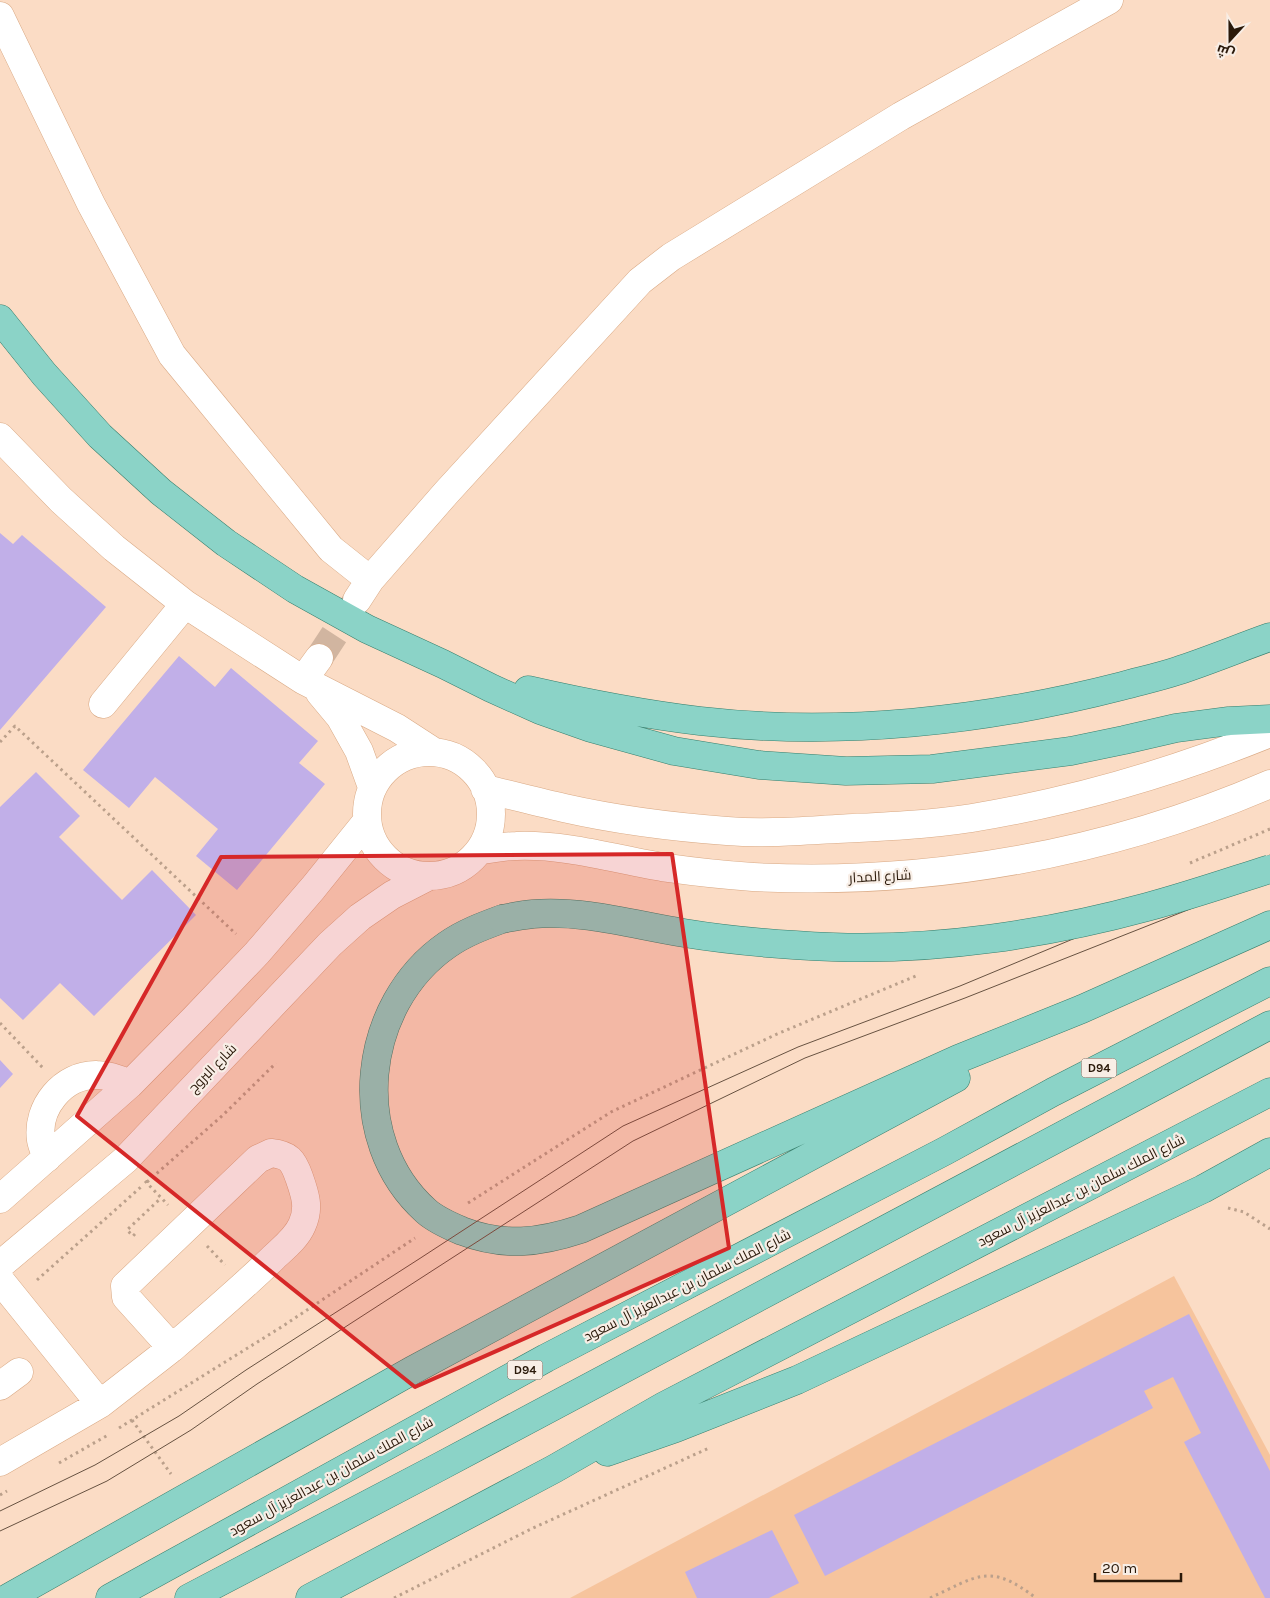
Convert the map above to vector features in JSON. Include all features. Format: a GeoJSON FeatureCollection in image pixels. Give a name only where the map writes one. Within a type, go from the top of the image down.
{"type":"FeatureCollection","features":[{"type":"Feature","properties":{"kind":"main road"},"geometry":{"type":"LineString","coordinates":[[0,319],[44,374],[100,436],[161,492],[226,543],[295,589],[359,625],[490,688],[591,728],[674,750],[759,765],[846,771],[932,769],[1070,751],[1176,728],[1230,720],[1270,719]]}},
{"type":"Feature","properties":{"kind":"main road"},"geometry":{"type":"LineString","coordinates":[[442,664],[527,690],[623,710],[701,721],[789,727],[877,725],[965,717],[1072,699],[1176,671],[1270,637]]}},
{"type":"Feature","properties":{"kind":"main road"},"geometry":{"type":"LineString","coordinates":[[1270,869],[1147,907],[1085,922],[1000,936],[908,947],[833,947],[758,942],[684,933],[610,918],[567,914],[532,914],[502,919],[474,930],[447,945],[424,965],[404,988],[396,1001],[379,1044],[374,1074],[374,1104],[380,1134],[391,1162],[406,1189],[426,1211],[449,1226],[475,1236],[501,1241],[528,1242],[555,1238],[581,1229],[958,1059],[1082,1009],[1270,925]]}},
{"type":"Feature","properties":{"kind":"main road","name":"شارع الملك سلمان بن عبدالعزيز آل سعود"},"geometry":{"type":"LineString","coordinates":[[110,1598],[546,1358],[945,1151],[1053,1092],[1270,981]]}},
{"type":"Feature","properties":{"kind":"main road"},"geometry":{"type":"LineString","coordinates":[[8,1598],[413,1370],[1082,1009]]}},
{"type":"Feature","properties":{"kind":"main road"},"geometry":{"type":"LineString","coordinates":[[189,1598],[465,1454],[1270,1025]]}},
{"type":"Feature","properties":{"kind":"main road","name":"شارع الملك سلمان بن عبدالعزيز آل سعود"},"geometry":{"type":"LineString","coordinates":[[310,1598],[554,1469],[664,1406],[1270,1092]]}},
{"type":"Feature","properties":{"kind":"main road"},"geometry":{"type":"LineString","coordinates":[[554,1469],[676,1428],[797,1380],[1202,1189],[1270,1152]]}},
{"type":"Feature","properties":{"kind":"street"},"geometry":{"type":"LineString","coordinates":[[0,16],[92,204],[172,355],[364,590],[460,478],[640,281],[671,257],[901,116],[1109,0]]}},
{"type":"Feature","properties":{"kind":"street"},"geometry":{"type":"LineString","coordinates":[[0,437],[74,512],[114,548],[177,598],[310,684],[396,728],[434,752],[450,756],[465,764],[477,775],[485,789],[491,809],[489,831],[480,850],[466,864],[447,874],[427,876],[409,874],[394,866],[381,854],[371,838],[367,822],[367,804],[372,787],[383,772],[398,760],[415,754],[434,752]]}},
{"type":"Feature","properties":{"kind":"street"},"geometry":{"type":"LineString","coordinates":[[96,697],[177,598]]}},
{"type":"Feature","properties":{"kind":"street"},"geometry":{"type":"LineString","coordinates":[[310,684],[319,658]]}},
{"type":"Feature","properties":{"kind":"street"},"geometry":{"type":"LineString","coordinates":[[310,684],[340,717],[360,751],[372,787]]}},
{"type":"Feature","properties":{"kind":"street"},"geometry":{"type":"LineString","coordinates":[[485,789],[565,809],[647,823],[729,831],[797,831],[888,827],[971,818],[1055,802],[1134,782],[1214,756],[1270,733]]}},
{"type":"Feature","properties":{"kind":"street","name":"شارع المدار"},"geometry":{"type":"LineString","coordinates":[[480,850],[516,846],[552,847],[670,868],[752,877],[835,878],[918,874],[1001,864],[1083,847],[1163,824],[1270,784]]}},
{"type":"Feature","properties":{"kind":"street"},"geometry":{"type":"LineString","coordinates":[[0,1199],[130,1084],[194,1020],[257,953],[367,822]]}},
{"type":"Feature","properties":{"kind":"street","name":"شارع البروج"},"geometry":{"type":"LineString","coordinates":[[0,1265],[124,1160],[330,944],[360,918],[392,895],[427,876]]}},
{"type":"Feature","properties":{"kind":"street"},"geometry":{"type":"LineString","coordinates":[[47,1158],[41,1140],[42,1120],[49,1102],[62,1087],[77,1078],[95,1074],[112,1077],[130,1084]]}},
{"type":"Feature","properties":{"kind":"street"},"geometry":{"type":"LineString","coordinates":[[0,1462],[100,1404],[172,1348],[244,1286],[293,1238],[302,1226],[307,1198],[294,1164],[284,1154],[271,1153],[258,1159],[125,1286],[124,1292],[126,1297],[172,1348]]}},
{"type":"Feature","properties":{"kind":"street"},"geometry":{"type":"LineString","coordinates":[[0,1280],[100,1404]]}},
{"type":"Feature","properties":{"kind":"path"},"geometry":{"type":"LineString","coordinates":[[0,742],[15,726],[257,953]]}},
{"type":"Feature","properties":{"kind":"path"},"geometry":{"type":"LineString","coordinates":[[1188,863],[1270,829]]}},
{"type":"Feature","properties":{"kind":"path"},"geometry":{"type":"LineString","coordinates":[[58,1464],[84,1450],[283,1326],[490,1188],[611,1112],[778,1034],[923,973]]}},
{"type":"Feature","properties":{"kind":"path"},"geometry":{"type":"LineString","coordinates":[[161,1198],[172,1209]]}},
{"type":"Feature","properties":{"kind":"path"},"geometry":{"type":"LineString","coordinates":[[132,1420],[187,1498]]}},
{"type":"Feature","properties":{"kind":"path"},"geometry":{"type":"LineString","coordinates":[[0,1495],[8,1490]]}},
{"type":"Feature","properties":{"kind":"path"},"geometry":{"type":"LineString","coordinates":[[930,1598],[978,1576],[992,1575],[1006,1578],[1036,1598]]}},
{"type":"Feature","properties":{"kind":"highlighted area"},"geometry":{"type":"Polygon","coordinates":[[[672,854],[729,1248],[415,1387],[77,1116],[221,857],[672,854]]]}},
{"type":"Feature","properties":{"kind":"shaded area"},"geometry":{"type":"Polygon","coordinates":[[[1174,1276],[1270,1455],[1270,1598],[570,1598],[1174,1276]]]}},
{"type":"Feature","properties":{"kind":"building"},"geometry":{"type":"Polygon","coordinates":[[[0,533],[13,544],[22,535],[106,607],[0,730],[0,533]]]}},
{"type":"Feature","properties":{"kind":"building"},"geometry":{"type":"Polygon","coordinates":[[[179,656],[215,687],[231,668],[318,741],[299,763],[325,784],[237,890],[196,856],[218,829],[155,777],[129,808],[83,770],[179,656]]]}},
{"type":"Feature","properties":{"kind":"building"},"geometry":{"type":"Polygon","coordinates":[[[36,772],[80,816],[59,837],[122,900],[152,870],[196,915],[94,1016],[60,983],[23,1020],[0,998],[0,807],[36,772]]]}},
{"type":"Feature","properties":{"kind":"building"},"geometry":{"type":"Polygon","coordinates":[[[0,1060],[13,1074],[0,1088],[0,1060]]]}},
{"type":"Feature","properties":{"kind":"building"},"geometry":{"type":"Polygon","coordinates":[[[1189,1314],[1270,1471],[1270,1598],[1265,1598],[1184,1442],[1201,1433],[1173,1377],[1144,1391],[1153,1408],[825,1576],[794,1515],[1189,1314]]]}},
{"type":"Feature","properties":{"kind":"building"},"geometry":{"type":"Polygon","coordinates":[[[772,1530],[799,1583],[769,1598],[697,1598],[685,1572],[772,1530]]]}},
{"type":"Feature","properties":{"kind":"tunnel"},"geometry":{"type":"LineString","coordinates":[[319,658],[357,600]]}},
{"type":"Feature","properties":{"kind":"tram line"},"geometry":{"type":"LineString","coordinates":[[0,1511],[95,1465],[179,1416],[246,1370],[623,1126],[798,1047],[960,986],[1222,877],[1270,855]]}},
{"type":"Feature","properties":{"kind":"tram line"},"geometry":{"type":"LineString","coordinates":[[0,1531],[107,1481],[191,1430],[257,1384],[633,1141],[805,1058],[965,998],[1228,894],[1270,875]]}}]}
